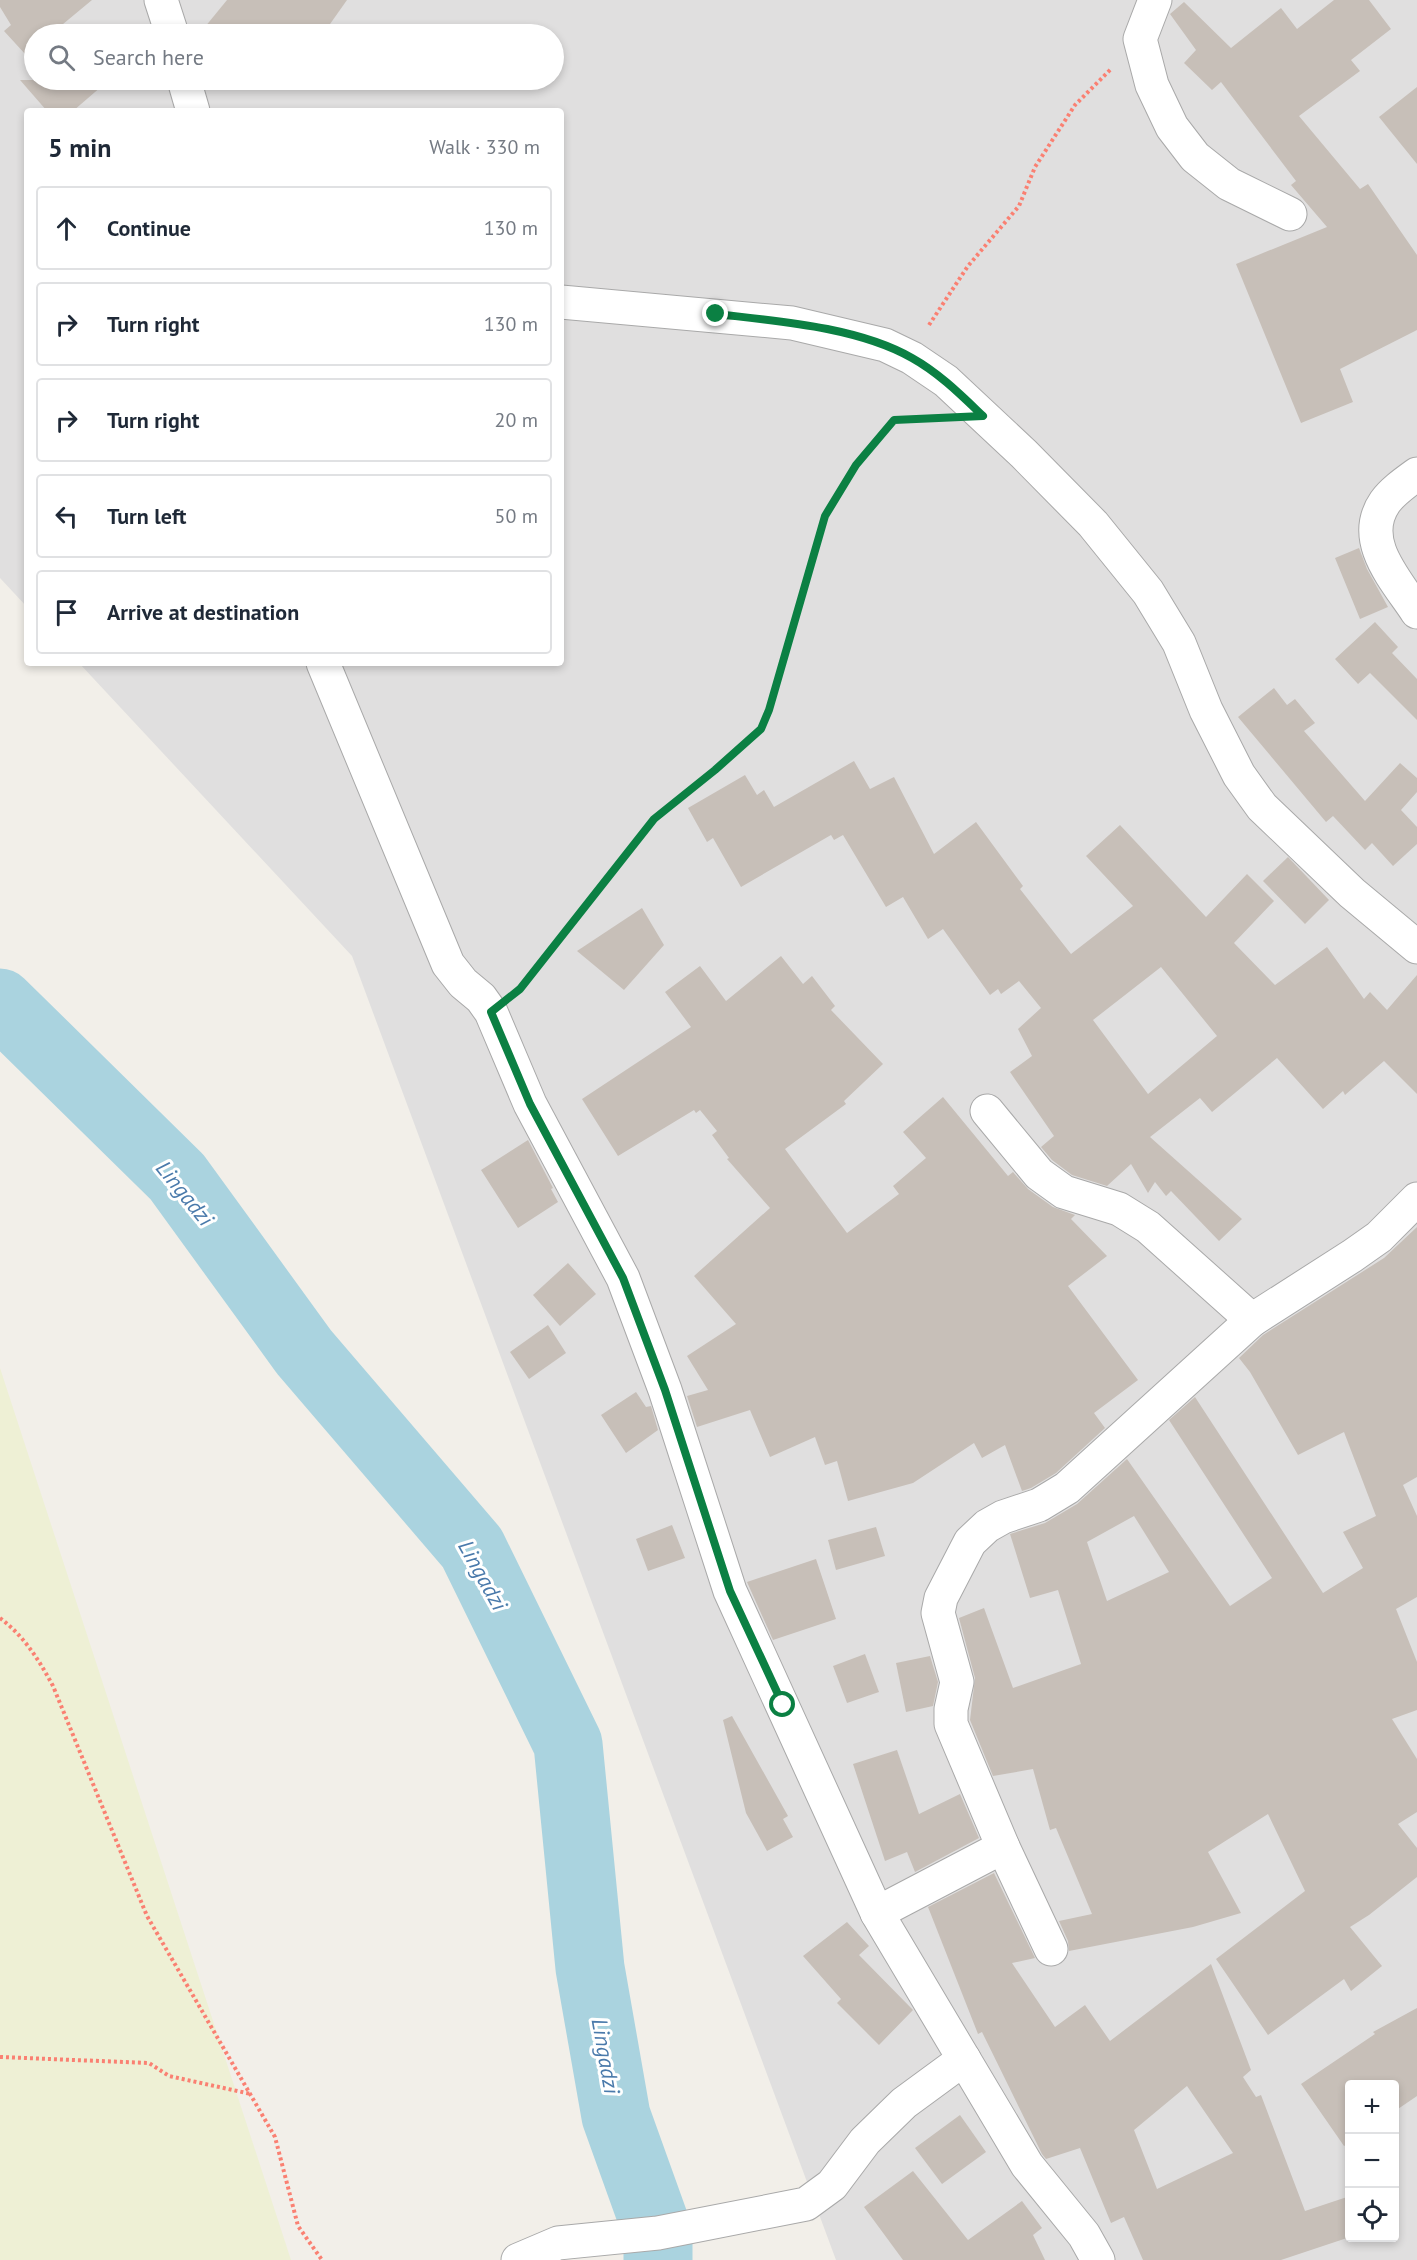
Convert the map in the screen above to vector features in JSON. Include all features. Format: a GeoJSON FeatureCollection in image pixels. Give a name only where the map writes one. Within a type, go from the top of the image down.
{"type":"FeatureCollection","features":[{"type":"Feature","properties":{"kind":"street"},"geometry":{"type":"LineString","coordinates":[[161,0],[168,24]]}},
{"type":"Feature","properties":{"kind":"street"},"geometry":{"type":"LineString","coordinates":[[1155,0],[1140,39],[1152,85],[1172,127],[1194,157],[1229,184],[1290,214]]}},
{"type":"Feature","properties":{"kind":"street"},"geometry":{"type":"LineString","coordinates":[[187,90],[192,108]]}},
{"type":"Feature","properties":{"kind":"street"},"geometry":{"type":"LineString","coordinates":[[564,302],[716,314],[792,323],[885,345],[912,358],[946,381],[1093,524],[1148,592],[1179,643],[1206,710],[1239,775],[1262,807],[1353,893],[1417,947]]}},
{"type":"Feature","properties":{"kind":"street"},"geometry":{"type":"LineString","coordinates":[[1417,474],[1385,503],[1377,522],[1376,540],[1383,560],[1417,612]]}},
{"type":"Feature","properties":{"kind":"street"},"geometry":{"type":"LineString","coordinates":[[324,666],[448,964],[463,983],[481,998],[491,1012],[530,1104],[623,1278],[665,1390],[730,1591],[877,1913],[1027,2165],[1084,2235],[1098,2260]]}},
{"type":"Feature","properties":{"kind":"street"},"geometry":{"type":"LineString","coordinates":[[987,1111],[1039,1174],[1064,1192],[1119,1209],[1148,1227],[1252,1320]]}},
{"type":"Feature","properties":{"kind":"street"},"geometry":{"type":"LineString","coordinates":[[1052,1949],[1003,1847],[951,1724],[951,1709],[957,1682],[938,1613],[941,1598],[970,1542],[987,1526],[1003,1517],[1039,1505],[1067,1488],[1252,1320],[1379,1237],[1417,1199]]}},
{"type":"Feature","properties":{"kind":"street"},"geometry":{"type":"LineString","coordinates":[[877,1913],[1003,1847]]}},
{"type":"Feature","properties":{"kind":"street"},"geometry":{"type":"LineString","coordinates":[[518,2260],[558,2243],[658,2233],[806,2204],[832,2185],[865,2141],[904,2103],[964,2059]]}},
{"type":"Feature","properties":{"kind":"path"},"geometry":{"type":"LineString","coordinates":[[912,358],[925,332],[968,266],[1019,206],[1035,167],[1075,105],[1140,39]]}},
{"type":"Feature","properties":{"kind":"path"},"geometry":{"type":"LineString","coordinates":[[491,1012],[520,989],[654,819],[761,729],[769,710],[825,516],[856,465],[894,420],[983,416]]}},
{"type":"Feature","properties":{"kind":"path"},"geometry":{"type":"LineString","coordinates":[[0,1618],[36,1654],[53,1686],[147,1916],[275,2137],[298,2226],[322,2260]]}},
{"type":"Feature","properties":{"kind":"path"},"geometry":{"type":"LineString","coordinates":[[0,2057],[149,2063],[169,2076],[252,2095]]}},
{"type":"Feature","properties":{"kind":"shaded area"},"geometry":{"type":"Polygon","coordinates":[[[0,0],[1417,0],[1417,2260],[836,2260],[352,956],[82,666],[564,666],[564,108],[24,108],[24,604],[0,578],[0,0]]]}},
{"type":"Feature","properties":{"kind":"green space"},"geometry":{"type":"Polygon","coordinates":[[[0,1368],[291,2260],[0,2260],[0,1368]]]}},
{"type":"Feature","properties":{"kind":"building"},"geometry":{"type":"Polygon","coordinates":[[[0,0],[92,0],[63,24],[24,24],[24,53],[4,31],[11,25],[0,7],[0,0]]]}},
{"type":"Feature","properties":{"kind":"building"},"geometry":{"type":"Polygon","coordinates":[[[227,0],[347,0],[330,24],[207,24],[227,0]]]}},
{"type":"Feature","properties":{"kind":"building"},"geometry":{"type":"Polygon","coordinates":[[[1334,0],[1369,0],[1391,29],[1351,60],[1360,71],[1299,116],[1360,189],[1368,184],[1417,255],[1417,330],[1340,369],[1353,402],[1301,423],[1236,264],[1327,227],[1291,185],[1296,181],[1221,82],[1212,90],[1184,63],[1196,50],[1170,14],[1184,2],[1231,48],[1281,8],[1297,29],[1334,0]]]}},
{"type":"Feature","properties":{"kind":"building"},"geometry":{"type":"Polygon","coordinates":[[[1417,87],[1417,164],[1379,117],[1417,87]]]}},
{"type":"Feature","properties":{"kind":"building"},"geometry":{"type":"Polygon","coordinates":[[[29,90],[97,90],[76,108],[44,108],[29,90]]]}},
{"type":"Feature","properties":{"kind":"building"},"geometry":{"type":"Polygon","coordinates":[[[1359,548],[1367,569],[1388,607],[1360,619],[1335,558],[1359,548]]]}},
{"type":"Feature","properties":{"kind":"building"},"geometry":{"type":"Polygon","coordinates":[[[1375,622],[1398,647],[1392,653],[1417,679],[1417,720],[1370,673],[1358,684],[1335,659],[1375,622]]]}},
{"type":"Feature","properties":{"kind":"building"},"geometry":{"type":"Polygon","coordinates":[[[1274,688],[1287,705],[1295,699],[1315,723],[1304,731],[1365,801],[1400,763],[1417,778],[1417,792],[1401,810],[1417,827],[1417,844],[1393,866],[1372,843],[1365,850],[1333,816],[1326,822],[1238,717],[1274,688]]]}},
{"type":"Feature","properties":{"kind":"building"},"geometry":{"type":"Polygon","coordinates":[[[854,761],[870,789],[894,777],[934,854],[976,822],[1023,886],[1020,889],[1071,954],[1133,906],[1086,856],[1120,825],[1206,917],[1247,874],[1274,901],[1234,943],[1275,985],[1327,947],[1364,999],[1370,992],[1387,1010],[1417,975],[1417,1094],[1384,1061],[1345,1095],[1343,1091],[1323,1109],[1277,1058],[1212,1112],[1200,1098],[1150,1137],[1242,1219],[1219,1241],[1171,1191],[1166,1196],[1155,1182],[1148,1193],[1131,1164],[1107,1186],[1072,1175],[1052,1160],[1041,1147],[1054,1136],[1010,1072],[1032,1056],[1018,1029],[1041,1008],[1019,981],[1001,994],[998,989],[990,995],[943,929],[928,939],[903,897],[886,907],[843,835],[834,840],[831,835],[741,887],[713,838],[707,842],[688,808],[745,775],[757,795],[764,790],[774,807],[854,761]],[[1161,967],[1093,1020],[1148,1094],[1217,1036],[1161,967]]]}},
{"type":"Feature","properties":{"kind":"building"},"geometry":{"type":"Polygon","coordinates":[[[1288,857],[1329,900],[1305,924],[1263,881],[1288,857]]]}},
{"type":"Feature","properties":{"kind":"building"},"geometry":{"type":"Polygon","coordinates":[[[642,908],[664,945],[624,990],[577,951],[642,908]]]}},
{"type":"Feature","properties":{"kind":"building"},"geometry":{"type":"Polygon","coordinates":[[[781,956],[803,984],[812,976],[835,1006],[831,1010],[883,1064],[844,1101],[846,1104],[785,1149],[847,1233],[899,1194],[893,1186],[926,1158],[903,1132],[943,1097],[1008,1176],[1013,1172],[1028,1189],[1053,1207],[1075,1215],[1071,1219],[1107,1256],[1068,1286],[1138,1380],[1094,1413],[1105,1428],[1056,1473],[1031,1488],[1022,1491],[1005,1445],[982,1458],[974,1443],[913,1483],[848,1501],[837,1461],[825,1465],[815,1437],[770,1457],[750,1410],[697,1427],[687,1396],[708,1390],[687,1356],[736,1324],[694,1276],[770,1208],[727,1159],[729,1158],[712,1135],[717,1131],[700,1110],[696,1113],[694,1110],[618,1156],[582,1099],[691,1027],[665,992],[700,966],[726,1001],[781,956]]]}},
{"type":"Feature","properties":{"kind":"building"},"geometry":{"type":"Polygon","coordinates":[[[528,1140],[558,1202],[518,1228],[481,1170],[528,1140]]]}},
{"type":"Feature","properties":{"kind":"building"},"geometry":{"type":"Polygon","coordinates":[[[1417,1227],[1417,1477],[1403,1485],[1417,1516],[1417,1597],[1396,1609],[1417,1662],[1417,1710],[1392,1719],[1417,1759],[1417,1812],[1398,1824],[1417,1848],[1417,1877],[1350,1927],[1382,1966],[1351,1991],[1344,1979],[1268,2035],[1216,1959],[1305,1891],[1268,1814],[1208,1852],[1241,1913],[1193,1927],[1069,1951],[1068,1941],[1059,1921],[1092,1914],[1056,1828],[1050,1830],[1033,1769],[993,1776],[970,1720],[975,1678],[959,1618],[984,1608],[1013,1688],[1081,1664],[1058,1590],[1030,1598],[1010,1534],[1045,1523],[1077,1504],[1127,1459],[1230,1606],[1272,1578],[1169,1420],[1195,1397],[1323,1593],[1363,1568],[1343,1532],[1376,1516],[1344,1432],[1298,1455],[1250,1372],[1239,1358],[1263,1335],[1384,1258],[1417,1227]],[[1134,1516],[1087,1542],[1107,1601],[1169,1572],[1134,1516]]]}},
{"type":"Feature","properties":{"kind":"building"},"geometry":{"type":"Polygon","coordinates":[[[568,1263],[596,1294],[560,1326],[533,1295],[568,1263]]]}},
{"type":"Feature","properties":{"kind":"building"},"geometry":{"type":"Polygon","coordinates":[[[548,1325],[566,1353],[529,1379],[510,1352],[548,1325]]]}},
{"type":"Feature","properties":{"kind":"building"},"geometry":{"type":"Polygon","coordinates":[[[636,1392],[646,1407],[651,1406],[658,1430],[626,1453],[601,1415],[636,1392]]]}},
{"type":"Feature","properties":{"kind":"building"},"geometry":{"type":"Polygon","coordinates":[[[672,1525],[685,1558],[648,1571],[636,1539],[672,1525]]]}},
{"type":"Feature","properties":{"kind":"building"},"geometry":{"type":"Polygon","coordinates":[[[876,1527],[885,1556],[836,1570],[828,1540],[876,1527]]]}},
{"type":"Feature","properties":{"kind":"building"},"geometry":{"type":"Polygon","coordinates":[[[816,1559],[836,1619],[773,1640],[747,1582],[816,1559]]]}},
{"type":"Feature","properties":{"kind":"building"},"geometry":{"type":"Polygon","coordinates":[[[865,1654],[879,1692],[847,1703],[833,1666],[865,1654]]]}},
{"type":"Feature","properties":{"kind":"building"},"geometry":{"type":"Polygon","coordinates":[[[930,1656],[938,1682],[933,1706],[906,1712],[896,1663],[930,1656]]]}},
{"type":"Feature","properties":{"kind":"building"},"geometry":{"type":"Polygon","coordinates":[[[732,1716],[788,1816],[783,1819],[793,1837],[767,1851],[746,1813],[723,1720],[732,1716]]]}},
{"type":"Feature","properties":{"kind":"building"},"geometry":{"type":"Polygon","coordinates":[[[897,1750],[919,1814],[960,1794],[979,1838],[915,1872],[907,1852],[885,1861],[853,1764],[897,1750]]]}},
{"type":"Feature","properties":{"kind":"building"},"geometry":{"type":"Polygon","coordinates":[[[994,1873],[1035,1958],[1012,1963],[1055,2027],[1085,2005],[1110,2041],[1211,1964],[1251,2070],[1243,2077],[1256,2097],[1261,2095],[1305,2211],[1345,2198],[1345,2239],[1281,2260],[1143,2260],[1124,2217],[1111,2223],[1080,2148],[1046,2159],[1042,2154],[982,2032],[978,2034],[928,1907],[994,1873]],[[1187,2086],[1134,2130],[1157,2189],[1233,2153],[1187,2086]]]}},
{"type":"Feature","properties":{"kind":"building"},"geometry":{"type":"Polygon","coordinates":[[[847,1922],[869,1946],[859,1955],[913,2010],[879,2045],[837,2003],[841,1999],[803,1956],[847,1922]]]}},
{"type":"Feature","properties":{"kind":"building"},"geometry":{"type":"Polygon","coordinates":[[[1417,2008],[1417,2096],[1399,2108],[1399,2080],[1345,2080],[1344,2146],[1301,2084],[1375,2034],[1373,2032],[1417,2008]]]}},
{"type":"Feature","properties":{"kind":"building"},"geometry":{"type":"Polygon","coordinates":[[[960,2115],[986,2152],[942,2184],[915,2148],[960,2115]]]}},
{"type":"Feature","properties":{"kind":"building"},"geometry":{"type":"Polygon","coordinates":[[[913,2171],[968,2240],[1022,2201],[1042,2228],[1033,2235],[1045,2260],[903,2260],[864,2207],[913,2171]]]}},
{"type":"Feature","properties":{"kind":"waterway","name":"Lingadzi"},"geometry":{"type":"LineString","coordinates":[[0,1003],[177,1177],[304,1352],[472,1548],[568,1744],[590,1968],[616,2116],[658,2233],[658,2260]]}},
{"type":"Feature","properties":{"kind":"route"},"geometry":{"type":"LineString","coordinates":[[716,314],[792,323],[885,345],[912,358],[946,381],[983,416],[894,420],[856,465],[825,516],[769,710],[761,729],[654,819],[520,989],[491,1012],[530,1104],[623,1278],[665,1390],[730,1591],[783,1705]]}}]}
